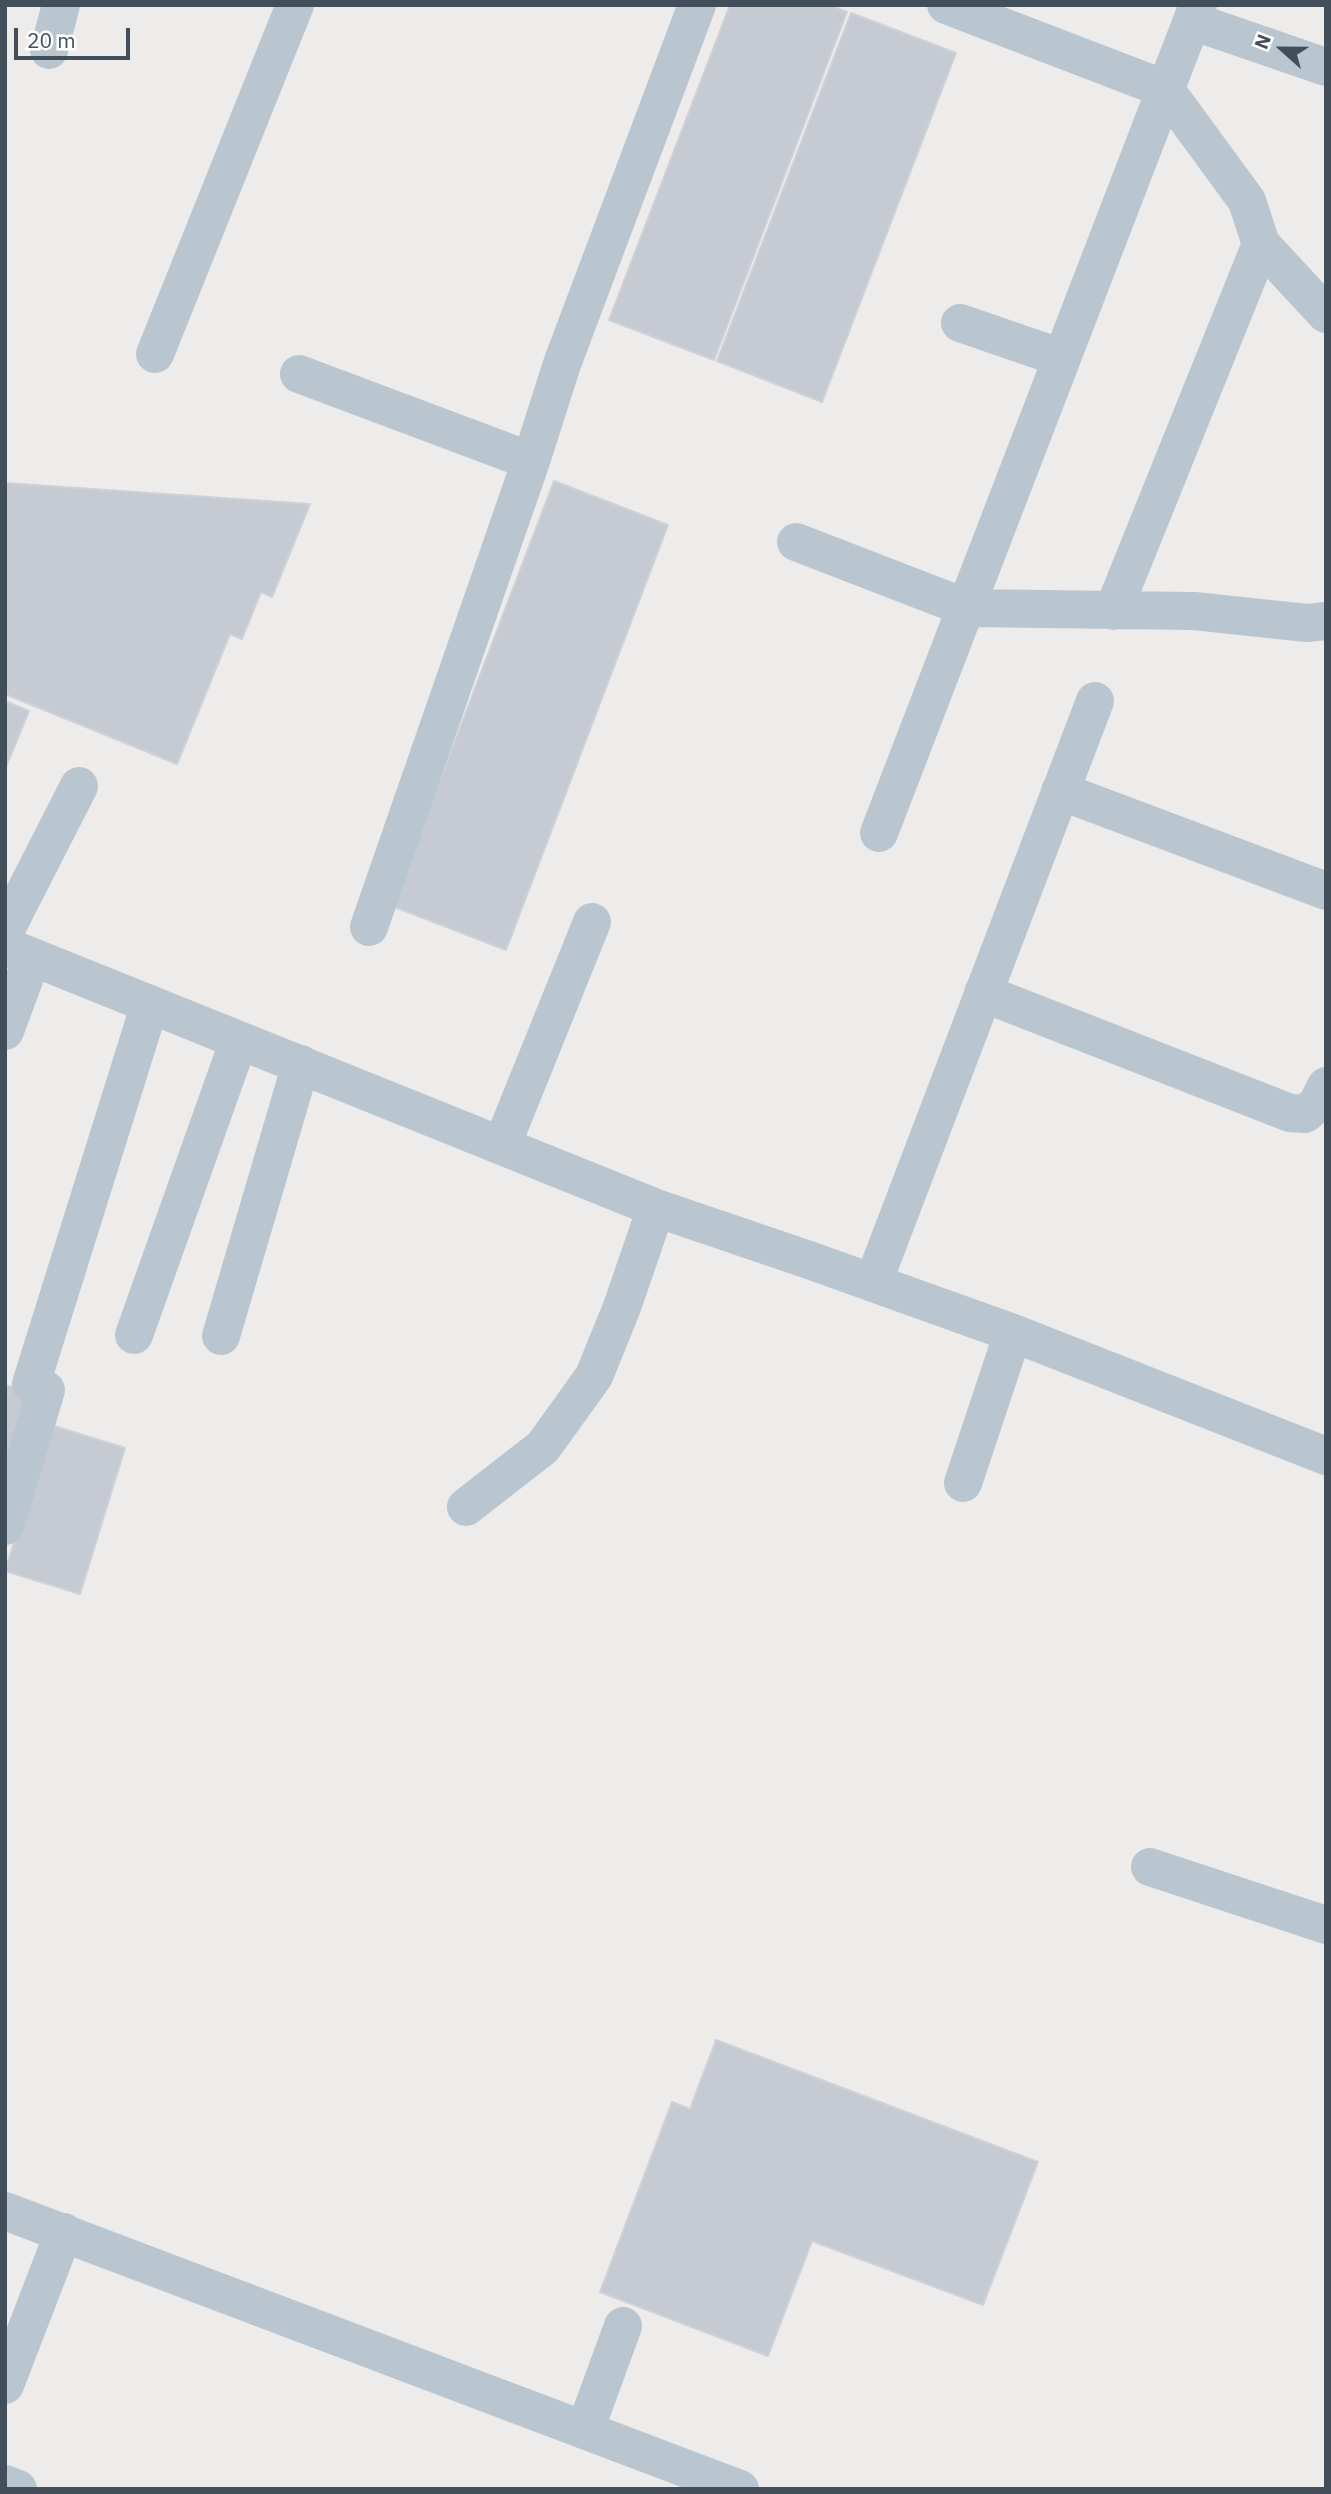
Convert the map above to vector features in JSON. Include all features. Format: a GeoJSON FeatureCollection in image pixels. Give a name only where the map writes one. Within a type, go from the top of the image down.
{"type":"FeatureCollection","features":[{"type":"Feature","properties":{"kind":"street"},"geometry":{"type":"LineString","coordinates":[[49,50],[61,5]]}},
{"type":"Feature","properties":{"kind":"street"},"geometry":{"type":"LineString","coordinates":[[155,354],[295,5]]}},
{"type":"Feature","properties":{"kind":"street"},"geometry":{"type":"LineString","coordinates":[[369,927],[531,461],[562,364],[697,5]]}},
{"type":"Feature","properties":{"kind":"street"},"geometry":{"type":"LineString","coordinates":[[946,5],[1165,89],[1247,201],[1261,244],[1326,314]]}},
{"type":"Feature","properties":{"kind":"street"},"geometry":{"type":"LineString","coordinates":[[879,833],[1195,13],[1326,67]]}},
{"type":"Feature","properties":{"kind":"street"},"geometry":{"type":"LineString","coordinates":[[1113,611],[1261,244]]}},
{"type":"Feature","properties":{"kind":"street"},"geometry":{"type":"LineString","coordinates":[[960,323],[1062,358]]}},
{"type":"Feature","properties":{"kind":"street"},"geometry":{"type":"LineString","coordinates":[[299,374],[531,461]]}},
{"type":"Feature","properties":{"kind":"street"},"geometry":{"type":"LineString","coordinates":[[796,542],[967,608],[1194,611],[1307,623],[1326,621]]}},
{"type":"Feature","properties":{"kind":"street"},"geometry":{"type":"LineString","coordinates":[[873,1283],[1095,701]]}},
{"type":"Feature","properties":{"kind":"street"},"geometry":{"type":"LineString","coordinates":[[5,931],[79,786]]}},
{"type":"Feature","properties":{"kind":"street"},"geometry":{"type":"LineString","coordinates":[[1060,791],[1326,891]]}},
{"type":"Feature","properties":{"kind":"street"},"geometry":{"type":"LineString","coordinates":[[502,1145],[592,922]]}},
{"type":"Feature","properties":{"kind":"street"},"geometry":{"type":"LineString","coordinates":[[5,1031],[19,952],[656,1208],[1013,1333],[1326,1457]]}},
{"type":"Feature","properties":{"kind":"street"},"geometry":{"type":"LineString","coordinates":[[983,993],[1290,1113],[1305,1114],[1317,1104],[1326,1086]]}},
{"type":"Feature","properties":{"kind":"street"},"geometry":{"type":"LineString","coordinates":[[5,1526],[38,1387],[150,1004]]}},
{"type":"Feature","properties":{"kind":"street"},"geometry":{"type":"LineString","coordinates":[[134,1335],[239,1040]]}},
{"type":"Feature","properties":{"kind":"street"},"geometry":{"type":"LineString","coordinates":[[221,1336],[301,1064]]}},
{"type":"Feature","properties":{"kind":"street"},"geometry":{"type":"LineString","coordinates":[[466,1507],[543,1447],[594,1376],[622,1307],[656,1208]]}},
{"type":"Feature","properties":{"kind":"street"},"geometry":{"type":"LineString","coordinates":[[964,1483],[1013,1333]]}},
{"type":"Feature","properties":{"kind":"street"},"geometry":{"type":"LineString","coordinates":[[1150,1867],[1326,1925]]}},
{"type":"Feature","properties":{"kind":"street"},"geometry":{"type":"LineString","coordinates":[[5,2210],[740,2489]]}},
{"type":"Feature","properties":{"kind":"street"},"geometry":{"type":"LineString","coordinates":[[5,2385],[64,2232]]}},
{"type":"Feature","properties":{"kind":"street"},"geometry":{"type":"LineString","coordinates":[[585,2430],[624,2326]]}},
{"type":"Feature","properties":{"kind":"street"},"geometry":{"type":"LineString","coordinates":[[5,2484],[18,2489]]}},
{"type":"Feature","properties":{"kind":"building"},"geometry":{"type":"Polygon","coordinates":[[[730,5],[830,5],[847,12],[714,360],[609,320],[730,5]]]}},
{"type":"Feature","properties":{"kind":"building"},"geometry":{"type":"Polygon","coordinates":[[[851,13],[956,53],[822,402],[717,361],[851,13]]]}},
{"type":"Feature","properties":{"kind":"building"},"geometry":{"type":"Polygon","coordinates":[[[554,481],[668,525],[506,950],[392,906],[554,481]]]}},
{"type":"Feature","properties":{"kind":"building"},"geometry":{"type":"Polygon","coordinates":[[[5,483],[310,504],[272,597],[261,592],[242,639],[230,634],[177,764],[5,694],[5,483]]]}},
{"type":"Feature","properties":{"kind":"building"},"geometry":{"type":"Polygon","coordinates":[[[5,701],[29,711],[5,769],[5,701]]]}},
{"type":"Feature","properties":{"kind":"building"},"geometry":{"type":"Polygon","coordinates":[[[5,1385],[30,1393],[5,1469],[5,1385]]]}},
{"type":"Feature","properties":{"kind":"building"},"geometry":{"type":"Polygon","coordinates":[[[51,1425],[125,1448],[80,1594],[5,1571],[51,1425]]]}},
{"type":"Feature","properties":{"kind":"building"},"geometry":{"type":"Polygon","coordinates":[[[716,2040],[1038,2162],[983,2305],[812,2241],[768,2356],[600,2292],[672,2102],[690,2109],[716,2040]]]}}]}
